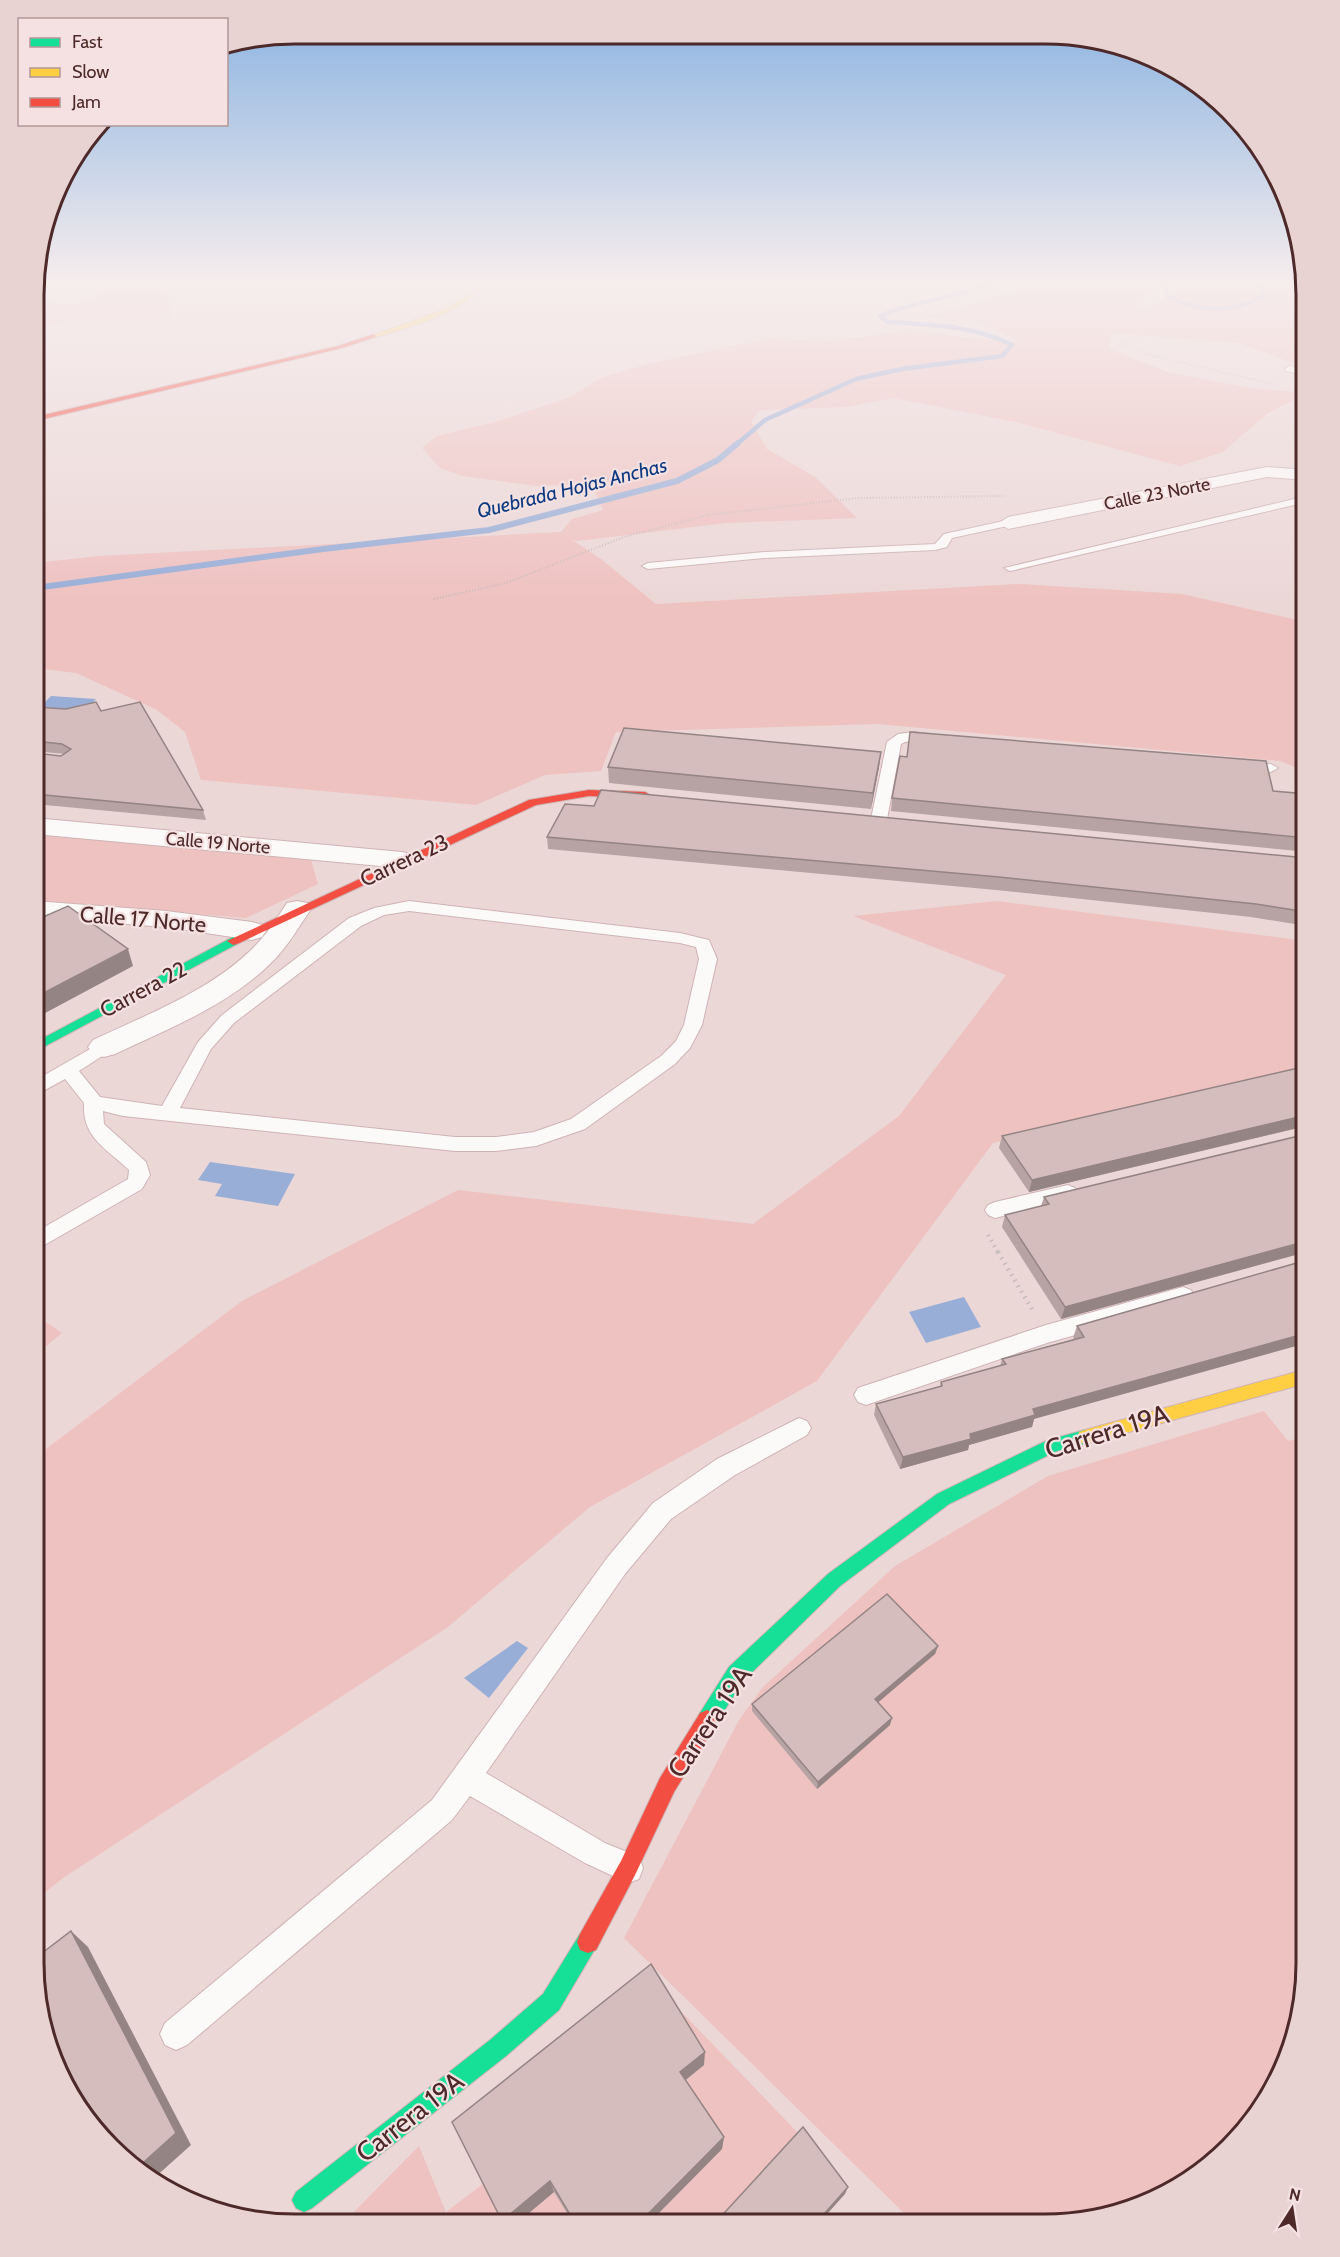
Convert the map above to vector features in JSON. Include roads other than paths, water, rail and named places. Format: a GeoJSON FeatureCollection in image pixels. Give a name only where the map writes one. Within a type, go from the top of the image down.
{"type":"FeatureCollection","features":[{"type":"Feature","properties":{"kind":"street"},"geometry":{"type":"LineString","coordinates":[[44,417],[161,389]]}},
{"type":"Feature","properties":{"kind":"street","name":"Calle 23 Norte"},"geometry":{"type":"LineString","coordinates":[[1008,523],[1267,472],[1296,474]]}},
{"type":"Feature","properties":{"kind":"street","name":"Carrera 23"},"geometry":{"type":"LineString","coordinates":[[252,931],[499,817],[559,795],[584,791],[664,797]]}},
{"type":"Feature","properties":{"kind":"street","name":"Calle 19 Norte"},"geometry":{"type":"LineString","coordinates":[[44,827],[402,860]]}},
{"type":"Feature","properties":{"kind":"street"},"geometry":{"type":"LineString","coordinates":[[104,1047],[194,1004],[247,968],[275,941],[297,909]]}},
{"type":"Feature","properties":{"kind":"street","name":"Calle 17 Norte"},"geometry":{"type":"LineString","coordinates":[[47,910],[166,919],[252,931]]}},
{"type":"Feature","properties":{"kind":"street","name":"Carrera 22"},"geometry":{"type":"LineString","coordinates":[[44,1043],[252,931]]}},
{"type":"Feature","properties":{"kind":"street","name":"Carrera 19A"},"geometry":{"type":"LineString","coordinates":[[292,2211],[498,2048],[551,2002],[579,1958],[628,1868],[667,1785],[736,1674],[834,1580],[943,1499],[1054,1445],[1296,1379]]}},
{"type":"Feature","properties":{"kind":"lane"},"geometry":{"type":"LineString","coordinates":[[1010,567],[1296,502]]}},
{"type":"Feature","properties":{"kind":"lane"},"geometry":{"type":"LineString","coordinates":[[648,566],[765,555],[935,547],[943,545],[948,536],[1008,523]]}},
{"type":"Feature","properties":{"kind":"lane"},"geometry":{"type":"LineString","coordinates":[[879,819],[894,742],[898,738],[908,737],[955,741]]}},
{"type":"Feature","properties":{"kind":"lane"},"geometry":{"type":"LineString","coordinates":[[1225,764],[1272,768]]}},
{"type":"Feature","properties":{"kind":"lane"},"geometry":{"type":"LineString","coordinates":[[69,1071],[94,1102],[123,1109],[455,1144],[496,1144],[536,1139],[578,1124],[668,1060],[684,1044],[693,1025],[708,959],[703,944],[680,938],[409,906],[380,911],[355,922],[228,1019],[204,1046],[168,1113]]}},
{"type":"Feature","properties":{"kind":"lane"},"geometry":{"type":"LineString","coordinates":[[44,1085],[104,1047]]}},
{"type":"Feature","properties":{"kind":"lane"},"geometry":{"type":"LineString","coordinates":[[44,1237],[135,1184],[140,1175],[139,1167],[96,1128],[93,1120],[94,1102]]}},
{"type":"Feature","properties":{"kind":"lane"},"geometry":{"type":"LineString","coordinates":[[995,1210],[1087,1188]]}},
{"type":"Feature","properties":{"kind":"lane"},"geometry":{"type":"LineString","coordinates":[[866,1395],[1046,1334],[1205,1290]]}},
{"type":"Feature","properties":{"kind":"lane"},"geometry":{"type":"LineString","coordinates":[[176,2034],[442,1810],[616,1566],[662,1511],[726,1467],[799,1428]]}},
{"type":"Feature","properties":{"kind":"lane"},"geometry":{"type":"LineString","coordinates":[[465,1777],[596,1853],[628,1868]]}},
{"type":"Feature","properties":{"kind":"water"},"geometry":{"type":"Polygon","coordinates":[[[51,696],[96,699],[86,711],[44,707],[44,703],[51,696]]]}},
{"type":"Feature","properties":{"kind":"water"},"geometry":{"type":"Polygon","coordinates":[[[210,1162],[295,1174],[278,1206],[215,1196],[222,1184],[198,1180],[210,1162]]]}},
{"type":"Feature","properties":{"kind":"water"},"geometry":{"type":"Polygon","coordinates":[[[964,1297],[981,1327],[926,1343],[909,1312],[964,1297]]]}},
{"type":"Feature","properties":{"kind":"water"},"geometry":{"type":"Polygon","coordinates":[[[517,1641],[528,1648],[489,1698],[464,1678],[517,1641]]]}},
{"type":"Feature","properties":{"kind":"waterway","name":"Quebrada Hojas Anchas"},"geometry":{"type":"LineString","coordinates":[[737,444],[765,420],[833,389]]}},
{"type":"Feature","properties":{"kind":"waterway","name":"Quebrada Hojas Anchas"},"geometry":{"type":"LineString","coordinates":[[44,587],[323,549],[489,530],[677,481],[718,460],[738,443]]}}]}
